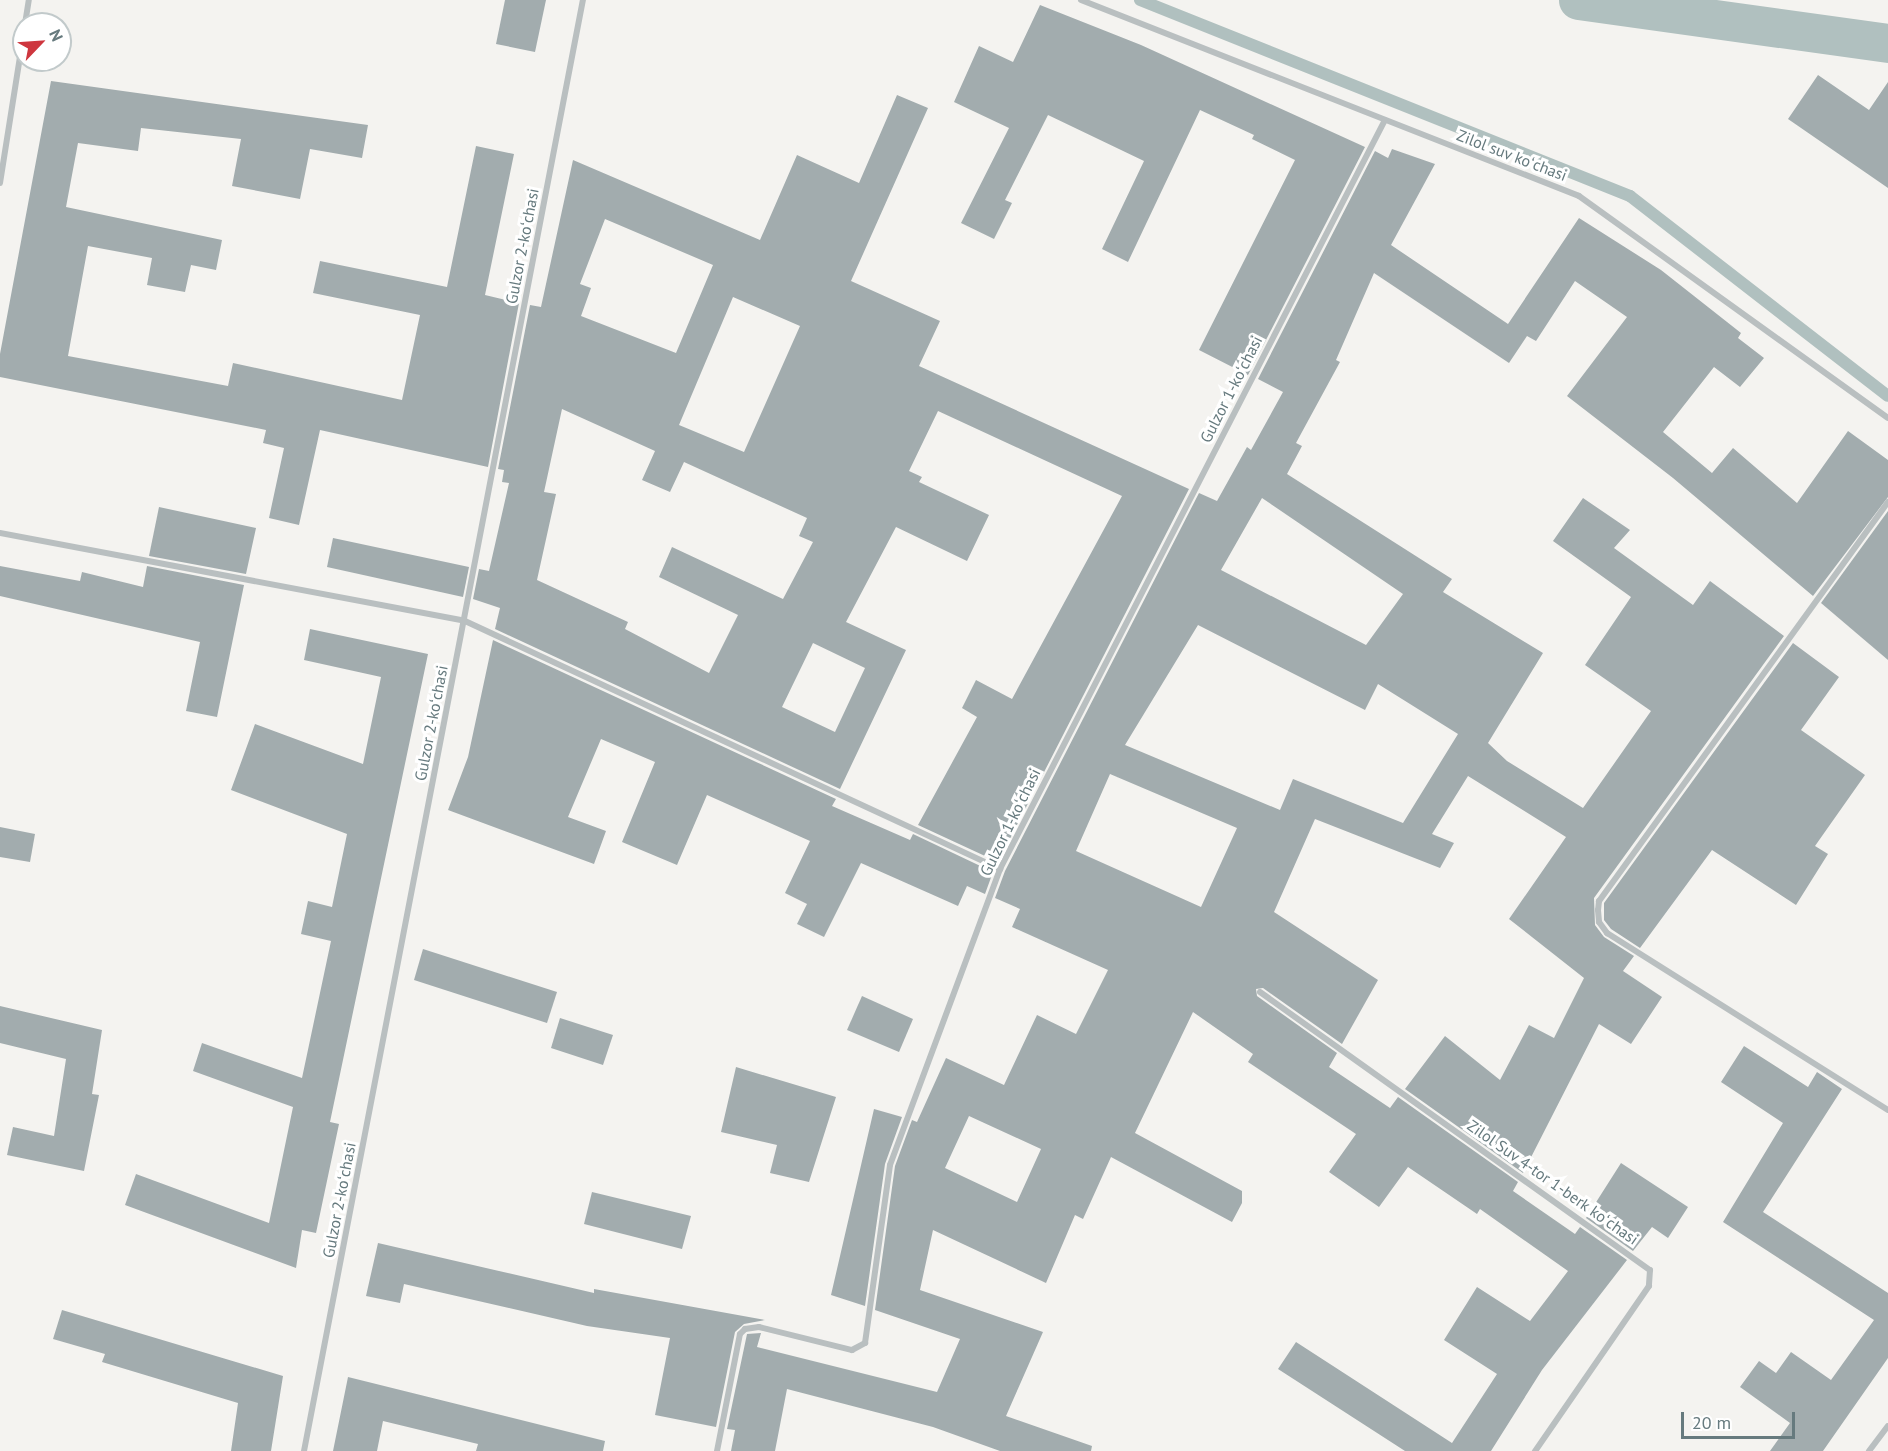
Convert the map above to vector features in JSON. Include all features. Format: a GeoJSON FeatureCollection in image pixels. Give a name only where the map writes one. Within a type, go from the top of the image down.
{"type":"FeatureCollection","features":[{"type":"Feature","properties":{"kind":"street","name":"Gulzor 2-koʻchasi"},"geometry":{"type":"LineString","coordinates":[[304,1451],[583,0]]}},
{"type":"Feature","properties":{"kind":"street","name":"Zilol suv koʻchasi"},"geometry":{"type":"LineString","coordinates":[[1081,0],[1599,207],[1888,418]]}},
{"type":"Feature","properties":{"kind":"street"},"geometry":{"type":"LineString","coordinates":[[0,183],[17,72]]}},
{"type":"Feature","properties":{"kind":"street","name":"Gulzor 1-koʻchasi"},"geometry":{"type":"LineString","coordinates":[[717,1451],[740,1334],[745,1329],[759,1327],[852,1350],[865,1343],[890,1165],[1000,869],[1385,120]]}},
{"type":"Feature","properties":{"kind":"street"},"geometry":{"type":"LineString","coordinates":[[1888,502],[1599,902],[1598,910],[1599,922],[1607,933],[1888,1110]]}},
{"type":"Feature","properties":{"kind":"street"},"geometry":{"type":"LineString","coordinates":[[0,533],[465,621],[1000,869]]}},
{"type":"Feature","properties":{"kind":"street","name":"Zilol Suv 4-tor 1-berk koʻchasi"},"geometry":{"type":"LineString","coordinates":[[1260,992],[1650,1270],[1649,1286],[1535,1451]]}},
{"type":"Feature","properties":{"kind":"street"},"geometry":{"type":"LineString","coordinates":[[1869,1451],[1888,1426]]}},
{"type":"Feature","properties":{"kind":"building"},"geometry":{"type":"Polygon","coordinates":[[[505,0],[546,0],[535,52],[496,44],[505,0]]]}},
{"type":"Feature","properties":{"kind":"building"},"geometry":{"type":"Polygon","coordinates":[[[1040,5],[1141,45],[1365,147],[1248,375],[1199,350],[1295,160],[1252,139],[1254,135],[1200,110],[1128,262],[1102,249],[1144,161],[1048,115],[1005,200],[1012,203],[994,239],[961,223],[1009,128],[954,102],[979,46],[1013,62],[1040,5]]]}},
{"type":"Feature","properties":{"kind":"building"},"geometry":{"type":"Polygon","coordinates":[[[1818,75],[1869,110],[1888,82],[1888,188],[1788,119],[1818,75]]]}},
{"type":"Feature","properties":{"kind":"building"},"geometry":{"type":"Polygon","coordinates":[[[51,81],[368,125],[362,158],[310,149],[300,199],[232,186],[241,139],[141,128],[138,151],[78,143],[66,207],[222,240],[216,270],[191,265],[185,292],[147,285],[152,258],[88,246],[68,356],[228,386],[233,363],[402,400],[420,315],[313,293],[320,261],[447,287],[476,146],[514,154],[485,295],[519,303],[488,467],[320,430],[299,525],[269,518],[284,448],[263,443],[266,430],[0,377],[0,354],[51,81]]]}},
{"type":"Feature","properties":{"kind":"building"},"geometry":{"type":"Polygon","coordinates":[[[897,95],[928,108],[851,281],[940,321],[919,366],[1189,489],[998,862],[918,825],[977,717],[962,708],[976,680],[1012,699],[1122,496],[938,411],[909,471],[922,477],[919,482],[989,515],[967,561],[896,527],[846,622],[906,650],[840,789],[495,629],[500,608],[473,599],[479,569],[489,571],[509,483],[502,482],[504,470],[498,469],[530,305],[541,307],[573,160],[760,240],[797,155],[859,183],[897,95]],[[605,219],[580,284],[591,288],[581,316],[676,353],[713,265],[605,219]],[[733,297],[679,425],[744,452],[800,326],[733,297]],[[562,409],[544,492],[556,494],[537,580],[628,622],[625,629],[709,673],[738,615],[659,577],[672,547],[783,599],[813,542],[799,536],[807,518],[684,462],[670,492],[642,480],[655,451],[562,409]],[[813,643],[782,707],[835,732],[865,668],[813,643]]]}},
{"type":"Feature","properties":{"kind":"building"},"geometry":{"type":"Polygon","coordinates":[[[1392,149],[1435,164],[1391,245],[1508,324],[1579,218],[1661,270],[1741,333],[1738,338],[1764,358],[1740,387],[1714,367],[1663,432],[1712,473],[1733,448],[1797,503],[1848,431],[1888,460],[1888,497],[1813,596],[1673,478],[1567,396],[1627,317],[1575,281],[1536,341],[1527,336],[1509,363],[1374,273],[1336,360],[1340,362],[1296,443],[1302,446],[1287,474],[1452,579],[1443,592],[1543,653],[1488,743],[1507,761],[1583,808],[1651,711],[1585,665],[1631,597],[1553,541],[1583,498],[1630,530],[1614,548],[1693,605],[1710,581],[1784,636],[1594,898],[1595,925],[1604,937],[1634,956],[1623,971],[1662,997],[1631,1044],[1599,1024],[1523,1173],[1405,1089],[1445,1036],[1500,1080],[1529,1025],[1554,1038],[1584,978],[1509,919],[1566,837],[1468,776],[1432,834],[1454,843],[1440,868],[1315,819],[1274,912],[1378,980],[1342,1044],[1263,988],[1256,989],[1257,996],[1337,1053],[1329,1067],[1390,1108],[1398,1097],[1518,1182],[1513,1191],[1575,1234],[1580,1227],[1627,1260],[1542,1370],[1491,1451],[1405,1451],[1278,1369],[1296,1342],[1452,1443],[1497,1374],[1444,1340],[1477,1287],[1530,1321],[1568,1271],[1480,1209],[1477,1214],[1408,1167],[1379,1207],[1329,1172],[1356,1134],[1248,1062],[1253,1054],[1193,1012],[1135,1133],[1242,1191],[1242,1203],[1232,1222],[1111,1157],[1083,1219],[1075,1215],[1046,1283],[933,1230],[920,1290],[1043,1332],[1006,1416],[1092,1446],[1091,1451],[1000,1451],[933,1427],[787,1389],[775,1451],[731,1451],[735,1430],[727,1429],[747,1334],[761,1333],[757,1347],[937,1392],[960,1339],[875,1310],[895,1166],[912,1120],[917,1122],[946,1058],[1004,1085],[1037,1015],[1076,1034],[1108,970],[1012,927],[1020,909],[995,898],[1005,871],[1199,493],[1217,501],[1247,447],[1251,450],[1283,392],[1258,379],[1375,151],[1388,158],[1392,149]],[[1262,498],[1221,570],[1366,645],[1403,594],[1262,498]],[[1198,625],[1125,745],[1280,810],[1293,779],[1403,823],[1458,734],[1378,684],[1365,710],[1198,625]],[[1110,774],[1076,851],[1201,907],[1237,828],[1110,774]],[[969,1116],[945,1168],[1017,1202],[1041,1149],[969,1116]]]}},
{"type":"Feature","properties":{"kind":"building"},"geometry":{"type":"Polygon","coordinates":[[[159,507],[256,528],[246,574],[149,556],[159,507]]]}},
{"type":"Feature","properties":{"kind":"building"},"geometry":{"type":"Polygon","coordinates":[[[1888,511],[1888,660],[1821,603],[1888,511]]]}},
{"type":"Feature","properties":{"kind":"building"},"geometry":{"type":"Polygon","coordinates":[[[333,538],[469,567],[463,597],[327,567],[333,538]]]}},
{"type":"Feature","properties":{"kind":"building"},"geometry":{"type":"Polygon","coordinates":[[[0,566],[80,581],[82,572],[143,587],[147,566],[244,585],[217,717],[186,711],[200,642],[0,596],[0,566]]]}},
{"type":"Feature","properties":{"kind":"building"},"geometry":{"type":"Polygon","coordinates":[[[310,629],[428,654],[330,1122],[339,1124],[316,1233],[302,1230],[296,1268],[125,1205],[136,1174],[269,1223],[293,1107],[193,1071],[202,1043],[302,1078],[331,941],[301,934],[308,901],[332,907],[347,834],[231,790],[255,724],[363,764],[381,677],[304,660],[310,629]]]}},
{"type":"Feature","properties":{"kind":"building"},"geometry":{"type":"Polygon","coordinates":[[[493,640],[836,799],[832,806],[910,840],[913,834],[993,872],[985,894],[967,886],[958,906],[861,863],[824,937],[797,924],[807,904],[785,893],[810,841],[707,795],[677,865],[622,842],[655,762],[601,739],[568,817],[606,831],[594,864],[448,810],[468,757],[493,640]]]}},
{"type":"Feature","properties":{"kind":"building"},"geometry":{"type":"Polygon","coordinates":[[[1793,643],[1839,677],[1801,730],[1865,775],[1815,846],[1828,854],[1796,905],[1712,850],[1640,948],[1611,929],[1604,920],[1604,903],[1793,643]]]}},
{"type":"Feature","properties":{"kind":"building"},"geometry":{"type":"Polygon","coordinates":[[[0,827],[35,834],[30,862],[0,857],[0,827]]]}},
{"type":"Feature","properties":{"kind":"building"},"geometry":{"type":"Polygon","coordinates":[[[423,949],[557,992],[547,1023],[414,980],[423,949]]]}},
{"type":"Feature","properties":{"kind":"building"},"geometry":{"type":"Polygon","coordinates":[[[862,996],[913,1019],[899,1052],[847,1030],[862,996]]]}},
{"type":"Feature","properties":{"kind":"building"},"geometry":{"type":"Polygon","coordinates":[[[0,1006],[102,1030],[92,1094],[99,1095],[84,1171],[7,1155],[13,1127],[54,1136],[66,1059],[0,1043],[0,1006]]]}},
{"type":"Feature","properties":{"kind":"building"},"geometry":{"type":"Polygon","coordinates":[[[560,1018],[613,1035],[603,1065],[551,1048],[560,1018]]]}},
{"type":"Feature","properties":{"kind":"building"},"geometry":{"type":"Polygon","coordinates":[[[1744,1046],[1808,1087],[1817,1072],[1842,1089],[1763,1212],[1888,1293],[1888,1358],[1823,1451],[1770,1451],[1790,1423],[1740,1387],[1759,1361],[1776,1373],[1791,1352],[1831,1380],[1874,1320],[1723,1222],[1783,1123],[1721,1082],[1744,1046]]]}},
{"type":"Feature","properties":{"kind":"building"},"geometry":{"type":"Polygon","coordinates":[[[736,1067],[836,1097],[809,1182],[770,1173],[777,1145],[721,1132],[736,1067]]]}},
{"type":"Feature","properties":{"kind":"building"},"geometry":{"type":"Polygon","coordinates":[[[874,1109],[902,1117],[885,1164],[865,1306],[831,1295],[874,1109]]]}},
{"type":"Feature","properties":{"kind":"building"},"geometry":{"type":"Polygon","coordinates":[[[1621,1163],[1688,1207],[1668,1238],[1652,1227],[1633,1251],[1586,1218],[1621,1163]]]}},
{"type":"Feature","properties":{"kind":"building"},"geometry":{"type":"Polygon","coordinates":[[[592,1192],[691,1216],[682,1249],[584,1224],[592,1192]]]}},
{"type":"Feature","properties":{"kind":"building"},"geometry":{"type":"Polygon","coordinates":[[[378,1243],[594,1293],[594,1289],[765,1320],[744,1324],[735,1332],[716,1427],[655,1415],[670,1338],[587,1326],[404,1284],[400,1303],[366,1296],[378,1243]]]}},
{"type":"Feature","properties":{"kind":"building"},"geometry":{"type":"Polygon","coordinates":[[[62,1310],[283,1376],[271,1451],[231,1451],[238,1403],[102,1362],[105,1354],[53,1339],[62,1310]]]}},
{"type":"Feature","properties":{"kind":"building"},"geometry":{"type":"Polygon","coordinates":[[[348,1377],[605,1441],[603,1451],[476,1451],[478,1444],[383,1421],[377,1451],[333,1451],[348,1377]]]}},
{"type":"Feature","properties":{"kind":"waterway"},"geometry":{"type":"LineString","coordinates":[[1140,0],[1630,196],[1888,396]]}},
{"type":"Feature","properties":{"kind":"waterway"},"geometry":{"type":"LineString","coordinates":[[1578,0],[1888,43]]}}]}
